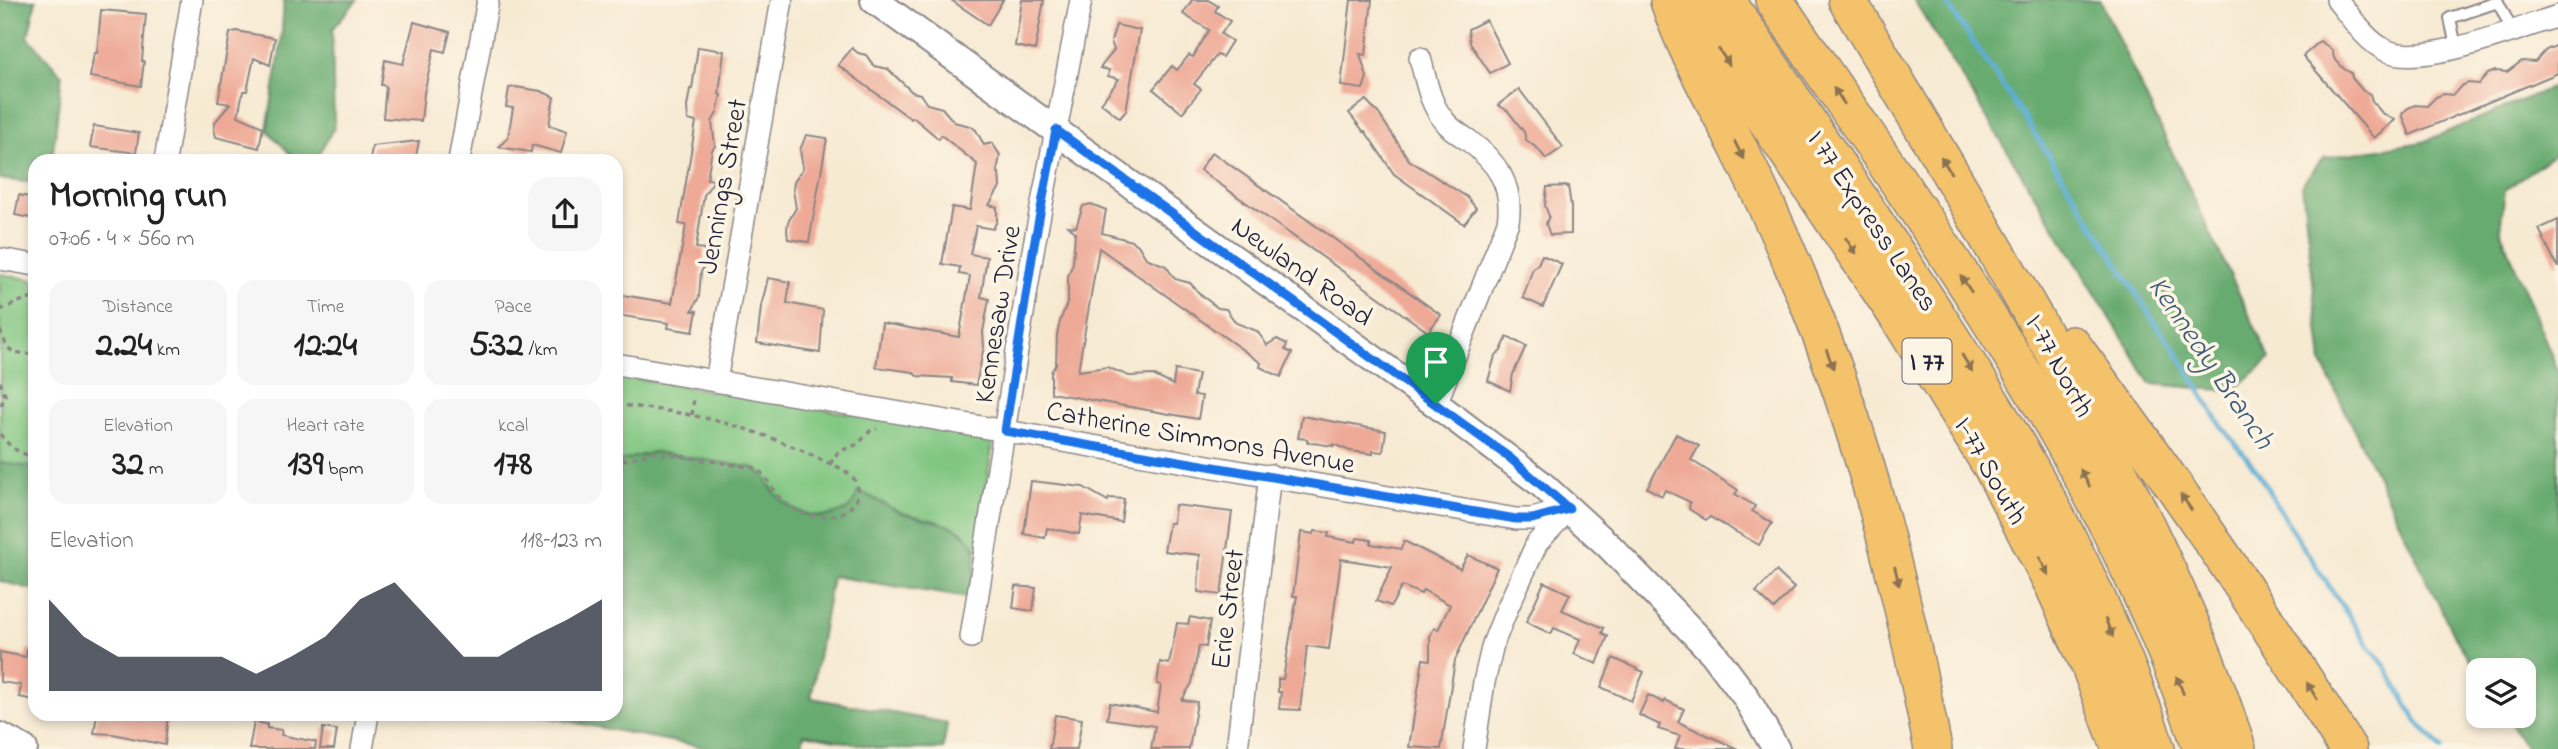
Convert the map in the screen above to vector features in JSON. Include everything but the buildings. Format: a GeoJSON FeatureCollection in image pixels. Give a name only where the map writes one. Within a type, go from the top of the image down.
{"type":"FeatureCollection","features":[{"type":"Feature","properties":{"kind":"highway"},"geometry":{"type":"LineString","coordinates":[[1669,0],[1680,35],[1746,163],[1783,243],[1817,324],[1850,414],[1880,512],[1906,614],[1933,749]]}},
{"type":"Feature","properties":{"kind":"highway","name":"I-77 South"},"geometry":{"type":"LineString","coordinates":[[1686,0],[1901,321],[1992,467],[2054,586],[2090,666],[2121,749]]}},
{"type":"Feature","properties":{"kind":"highway","name":"I 77 Express Lanes"},"geometry":{"type":"LineString","coordinates":[[1726,0],[1929,303],[2021,450],[2064,530],[2102,611],[2156,749]]}},
{"type":"Feature","properties":{"kind":"highway","name":"I 77 Express Lanes"},"geometry":{"type":"LineString","coordinates":[[1774,0],[1987,315],[2063,439],[2143,594],[2203,749]]}},
{"type":"Feature","properties":{"kind":"highway","name":"I-77 North"},"geometry":{"type":"LineString","coordinates":[[1847,0],[1982,223],[2098,432],[2153,538],[2211,671],[2237,749]]}},
{"type":"Feature","properties":{"kind":"highway"},"geometry":{"type":"LineString","coordinates":[[1982,223],[2140,435],[2270,627],[2348,749]]}},
{"type":"Feature","properties":{"kind":"street"},"geometry":{"type":"LineString","coordinates":[[166,154],[192,0]]}},
{"type":"Feature","properties":{"kind":"street"},"geometry":{"type":"LineString","coordinates":[[460,154],[488,0]]}},
{"type":"Feature","properties":{"kind":"street","name":"Jennings Street"},"geometry":{"type":"LineString","coordinates":[[716,381],[782,0]]}},
{"type":"Feature","properties":{"kind":"street","name":"Newland Road"},"geometry":{"type":"LineString","coordinates":[[874,0],[1510,458],[1636,572],[1713,653],[1745,696],[1776,749]]}},
{"type":"Feature","properties":{"kind":"street","name":"Kennesaw Drive"},"geometry":{"type":"LineString","coordinates":[[971,637],[1034,245],[1081,0]]}},
{"type":"Feature","properties":{"kind":"street"},"geometry":{"type":"LineString","coordinates":[[2337,0],[2373,42],[2386,51],[2411,55],[2481,41],[2558,16]]}},
{"type":"Feature","properties":{"kind":"street"},"geometry":{"type":"LineString","coordinates":[[1420,58],[1434,105],[1449,126],[1482,151],[1497,167],[1503,176],[1510,202],[1508,222],[1436,404]]}},
{"type":"Feature","properties":{"kind":"street"},"geometry":{"type":"LineString","coordinates":[[0,259],[28,264]]}},
{"type":"Feature","properties":{"kind":"street","name":"Catherine Simmons Avenue"},"geometry":{"type":"LineString","coordinates":[[623,365],[1516,519],[1532,519],[1569,509]]}},
{"type":"Feature","properties":{"kind":"street","name":"Erie Street"},"geometry":{"type":"LineString","coordinates":[[1237,749],[1270,475]]}},
{"type":"Feature","properties":{"kind":"street"},"geometry":{"type":"LineString","coordinates":[[1474,749],[1493,644],[1537,543],[1569,509]]}},
{"type":"Feature","properties":{"kind":"street"},"geometry":{"type":"LineString","coordinates":[[362,749],[367,721]]}},
{"type":"Feature","properties":{"kind":"street"},"geometry":{"type":"LineString","coordinates":[[0,736],[24,749]]}},
{"type":"Feature","properties":{"kind":"lane"},"geometry":{"type":"LineString","coordinates":[[2456,47],[2450,18],[2498,2],[2512,30]]}},
{"type":"Feature","properties":{"kind":"path"},"geometry":{"type":"LineString","coordinates":[[0,310],[28,299]]}},
{"type":"Feature","properties":{"kind":"path"},"geometry":{"type":"LineString","coordinates":[[0,330],[6,347],[28,354]]}},
{"type":"Feature","properties":{"kind":"path"},"geometry":{"type":"LineString","coordinates":[[0,382],[5,395],[0,408]]}},
{"type":"Feature","properties":{"kind":"path"},"geometry":{"type":"LineString","coordinates":[[623,405],[692,415],[753,432],[847,472],[856,481],[858,491],[856,502],[846,511],[830,516],[808,515],[793,508],[776,494],[765,475],[755,468],[654,452],[623,460]]}},
{"type":"Feature","properties":{"kind":"path"},"geometry":{"type":"LineString","coordinates":[[830,464],[838,452],[858,444],[871,430],[883,429]]}},
{"type":"Feature","properties":{"kind":"path"},"geometry":{"type":"LineString","coordinates":[[0,434],[7,443],[28,455]]}},
{"type":"Feature","properties":{"kind":"green space"},"geometry":{"type":"Polygon","coordinates":[[[0,0],[36,0],[28,37],[62,75],[53,154],[28,154],[28,182],[0,179],[0,0]]]}},
{"type":"Feature","properties":{"kind":"green space"},"geometry":{"type":"Polygon","coordinates":[[[284,0],[357,0],[332,29],[334,127],[319,154],[290,154],[267,130],[281,45],[284,0]]]}},
{"type":"Feature","properties":{"kind":"green space"},"geometry":{"type":"Polygon","coordinates":[[[1914,0],[2100,0],[2270,359],[2233,391],[2151,384],[1914,0]]]}},
{"type":"Feature","properties":{"kind":"green space"},"geometry":{"type":"Polygon","coordinates":[[[2558,85],[2558,152],[2505,190],[2500,230],[2558,371],[2558,749],[2527,749],[2514,728],[2536,728],[2536,658],[2468,658],[2454,636],[2322,363],[2302,184],[2323,158],[2423,142],[2558,85]]]}},
{"type":"Feature","properties":{"kind":"green space"},"geometry":{"type":"Polygon","coordinates":[[[0,274],[28,279],[28,588],[0,581],[0,274]]]}},
{"type":"Feature","properties":{"kind":"green space"},"geometry":{"type":"Polygon","coordinates":[[[623,376],[994,437],[969,598],[832,576],[811,698],[947,723],[943,749],[883,749],[804,734],[801,749],[713,749],[567,721],[623,721],[623,376]]]}},
{"type":"Feature","properties":{"kind":"green space"},"geometry":{"type":"Polygon","coordinates":[[[654,452],[755,468],[781,500],[803,513],[828,516],[844,511],[851,506],[858,491],[897,511],[947,524],[966,535],[976,554],[969,598],[832,576],[811,698],[947,723],[943,749],[883,749],[804,734],[801,749],[713,749],[567,721],[623,721],[623,460],[654,452]]]}},
{"type":"Feature","properties":{"kind":"green space"},"geometry":{"type":"Polygon","coordinates":[[[0,462],[28,467],[28,588],[0,581],[0,462]]]}},
{"type":"Feature","properties":{"kind":"waterway","name":"Kennedy Branch"},"geometry":{"type":"LineString","coordinates":[[1944,0],[2027,122],[2159,329],[2175,349],[2220,424],[2257,471],[2290,527],[2368,645],[2386,667],[2415,719],[2442,749]]}},
{"type":"Feature","properties":{"kind":"route"},"geometry":{"type":"LineString","coordinates":[[1056,130],[1393,373],[1436,404],[1510,458],[1569,509],[1532,519],[1516,519],[1005,431],[1034,245],[1056,130]]}}]}
